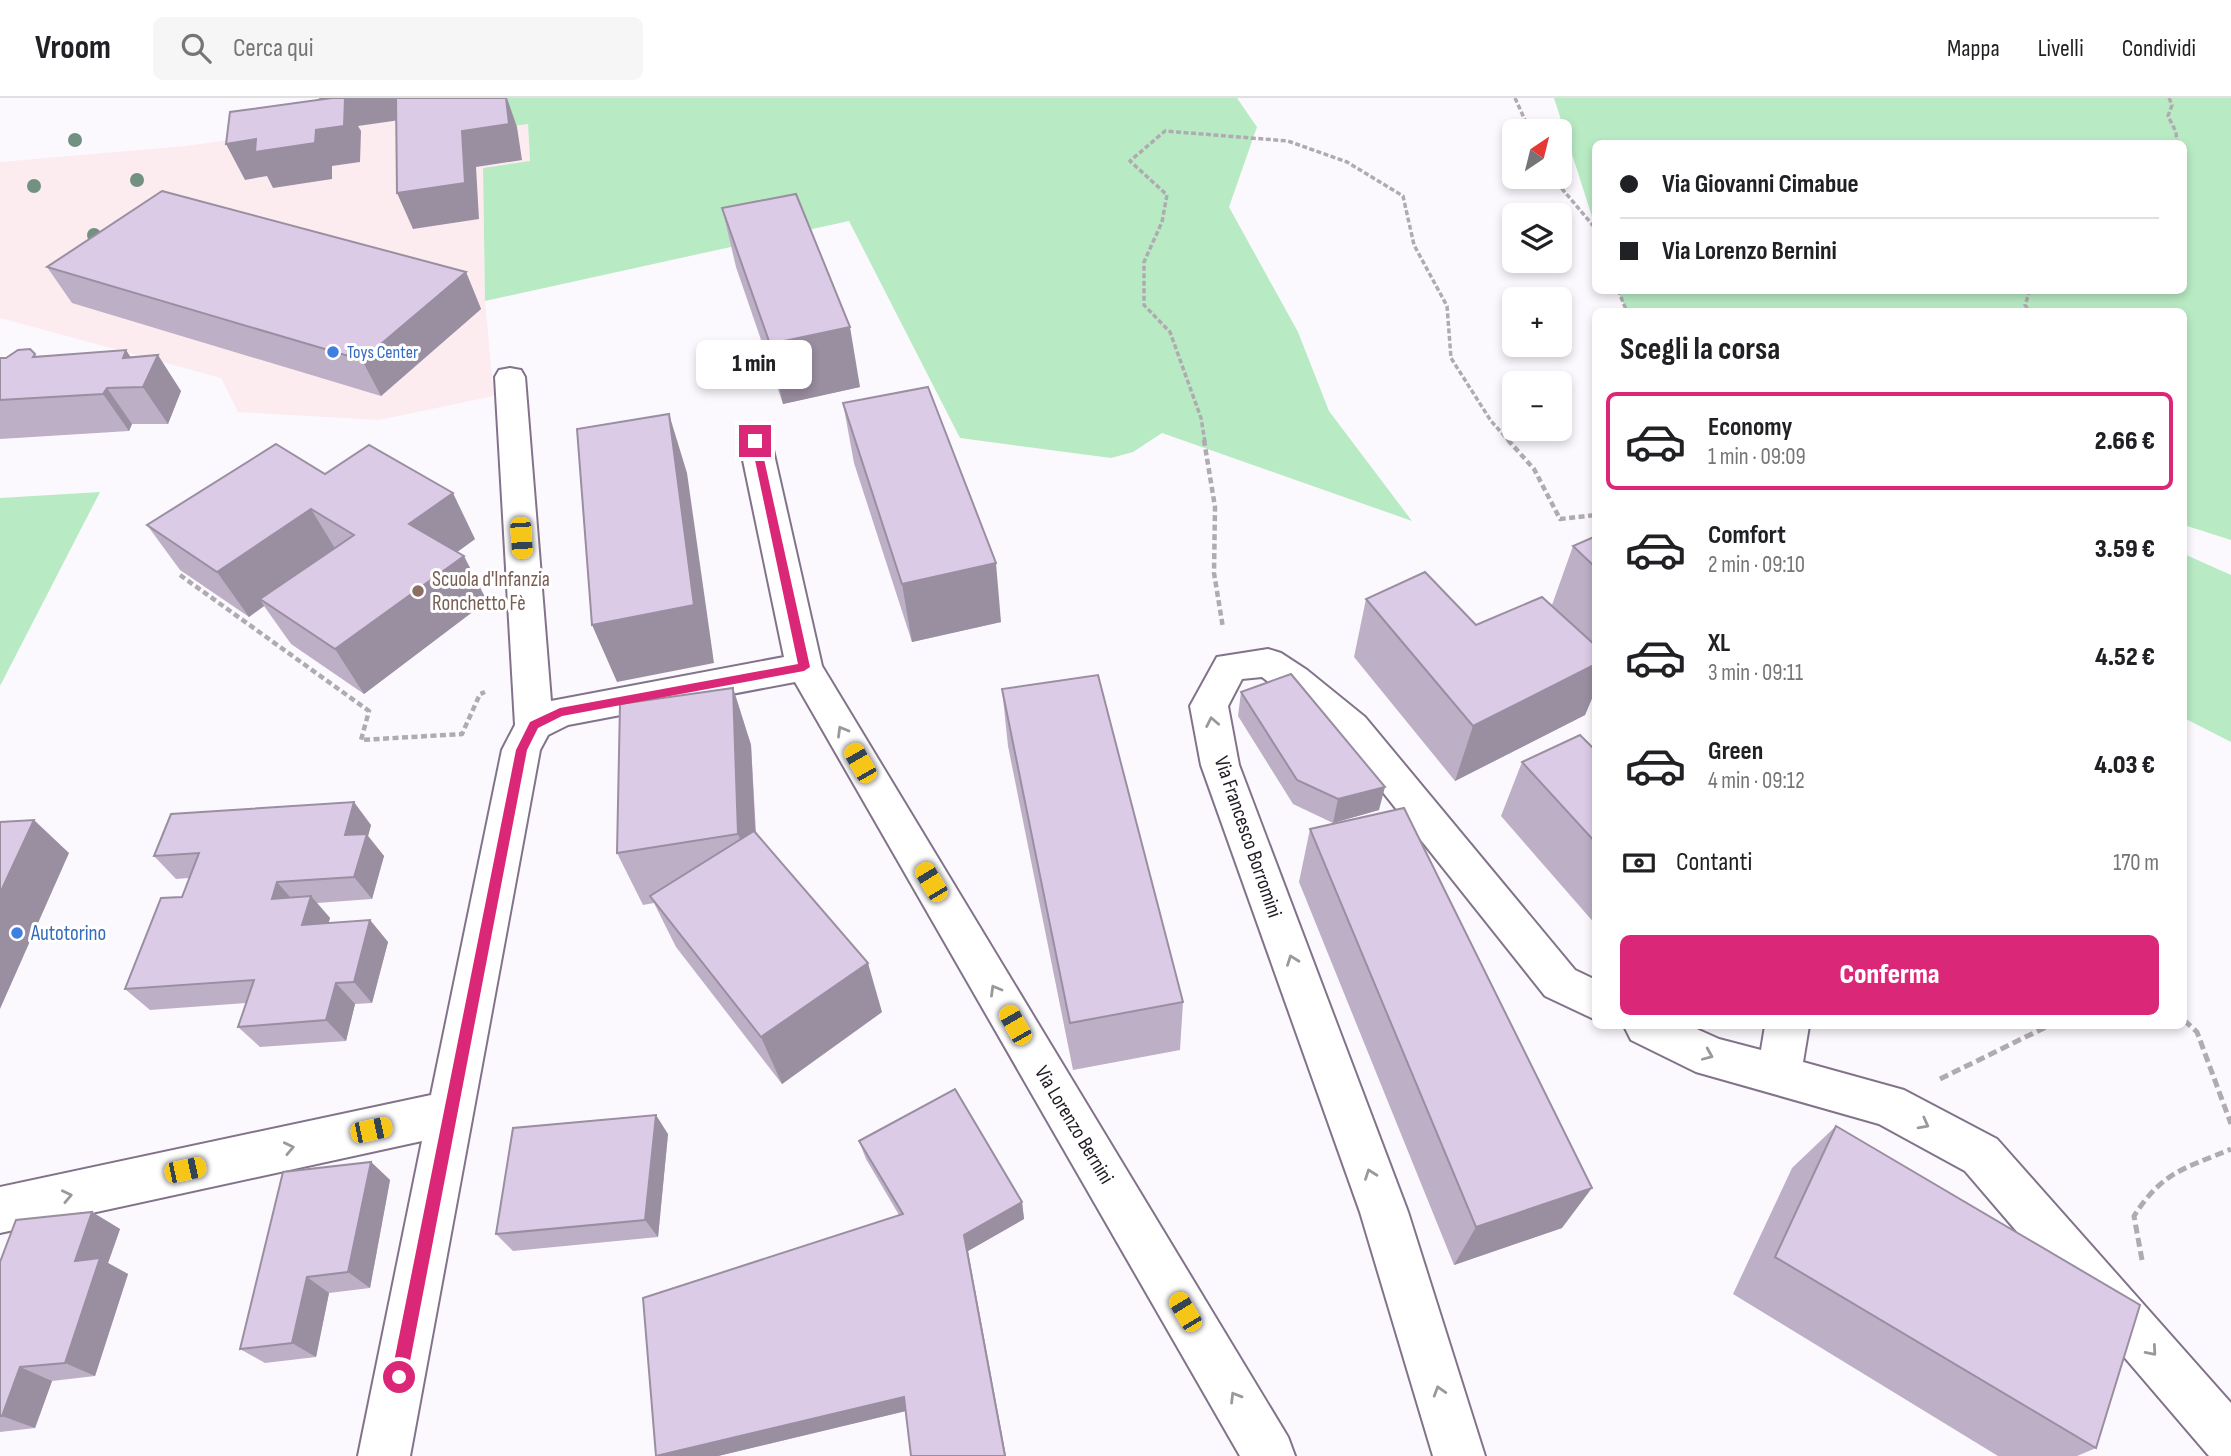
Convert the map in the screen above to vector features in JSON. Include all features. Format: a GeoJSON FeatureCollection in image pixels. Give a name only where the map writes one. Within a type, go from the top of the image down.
{"type":"FeatureCollection","features":[{"type":"Feature","properties":{"kind":"street"},"geometry":{"type":"LineString","coordinates":[[384,1456],[522,750],[534,725],[510,377]]}},
{"type":"Feature","properties":{"kind":"street","name":"Via Lorenzo Bernini"},"geometry":{"type":"LineString","coordinates":[[755,441],[804,667],[1269,1456]]}},
{"type":"Feature","properties":{"kind":"street"},"geometry":{"type":"LineString","coordinates":[[1230,667],[1268,663],[1294,680],[1352,727],[1560,983],[1592,999]]}},
{"type":"Feature","properties":{"kind":"street"},"geometry":{"type":"LineString","coordinates":[[534,725],[560,712],[804,667]]}},
{"type":"Feature","properties":{"kind":"street","name":"Via Francesco Borromini"},"geometry":{"type":"LineString","coordinates":[[1230,667],[1209,706],[1220,765],[1384,1212],[1459,1456]]}},
{"type":"Feature","properties":{"kind":"street"},"geometry":{"type":"LineString","coordinates":[[1652,1029],[1712,1058],[1895,1109],[1981,1155],[2231,1441]]}},
{"type":"Feature","properties":{"kind":"street"},"geometry":{"type":"LineString","coordinates":[[1779,1075],[1787,1029]]}},
{"type":"Feature","properties":{"kind":"street"},"geometry":{"type":"LineString","coordinates":[[0,1210],[450,1113]]}},
{"type":"Feature","properties":{"kind":"path"},"geometry":{"type":"LineString","coordinates":[[1515,98],[1525,119]]}},
{"type":"Feature","properties":{"kind":"path"},"geometry":{"type":"LineString","coordinates":[[2169,98],[2172,104],[2168,116],[2176,132],[2176,140]]}},
{"type":"Feature","properties":{"kind":"path"},"geometry":{"type":"LineString","coordinates":[[1230,667],[1214,573],[1215,507],[1201,418],[1170,332],[1144,305],[1144,262],[1161,222],[1167,195],[1130,161],[1165,131],[1288,141],[1347,162],[1403,196],[1414,245],[1447,306],[1451,358],[1491,421],[1534,469],[1560,519],[1592,516]]}},
{"type":"Feature","properties":{"kind":"path"},"geometry":{"type":"LineString","coordinates":[[1562,189],[1592,224]]}},
{"type":"Feature","properties":{"kind":"path"},"geometry":{"type":"LineString","coordinates":[[180,576],[369,711],[361,740],[462,734],[480,694],[490,691]]}},
{"type":"Feature","properties":{"kind":"path"},"geometry":{"type":"LineString","coordinates":[[2187,1023],[2197,1032],[2231,1124]]}},
{"type":"Feature","properties":{"kind":"path"},"geometry":{"type":"LineString","coordinates":[[1895,1109],[1930,1088],[1947,1073],[2042,1029]]}},
{"type":"Feature","properties":{"kind":"path"},"geometry":{"type":"LineString","coordinates":[[2134,1331],[2140,1308],[2151,1288],[2134,1216],[2149,1194],[2169,1175],[2231,1149]]}},
{"type":"Feature","properties":{"kind":"shaded area"},"geometry":{"type":"Polygon","coordinates":[[[335,98],[528,123],[530,162],[483,169],[485,301],[494,396],[379,420],[238,412],[221,378],[0,318],[0,162],[185,146],[334,126],[335,98]]]}},
{"type":"Feature","properties":{"kind":"green space"},"geometry":{"type":"Polygon","coordinates":[[[482,98],[1237,98],[1257,127],[1229,207],[1298,332],[1329,411],[1412,521],[1162,433],[1133,452],[1111,458],[960,438],[849,221],[485,301],[483,168],[530,161],[528,124],[483,130],[482,98]]]}},
{"type":"Feature","properties":{"kind":"green space"},"geometry":{"type":"Polygon","coordinates":[[[1554,98],[2231,98],[2231,540],[2187,526],[2187,308],[1625,308],[1619,294],[2187,294],[2187,140],[1592,140],[1592,217],[1572,154],[1572,119],[1561,119],[1554,98]]]}},
{"type":"Feature","properties":{"kind":"green space"},"geometry":{"type":"Polygon","coordinates":[[[100,492],[0,686],[0,498],[100,492]]]}},
{"type":"Feature","properties":{"kind":"green space"},"geometry":{"type":"Polygon","coordinates":[[[2187,555],[2231,575],[2231,742],[2187,720],[2187,555]]]}},
{"type":"Feature","properties":{"kind":"building"},"geometry":{"type":"Polygon","coordinates":[[[345,98],[344,126],[316,130],[315,143],[255,152],[256,139],[226,144],[230,112],[345,98]]]}},
{"type":"Feature","properties":{"kind":"building"},"geometry":{"type":"Polygon","coordinates":[[[396,98],[506,98],[509,124],[462,131],[465,183],[397,193],[396,98]]]}},
{"type":"Feature","properties":{"kind":"building","name":"Toys Center"},"geometry":{"type":"Polygon","coordinates":[[[162,191],[466,272],[362,360],[47,267],[162,191]]]}},
{"type":"Feature","properties":{"kind":"building"},"geometry":{"type":"Polygon","coordinates":[[[796,194],[850,327],[770,344],[722,208],[796,194]]]}},
{"type":"Feature","properties":{"kind":"building"},"geometry":{"type":"Polygon","coordinates":[[[30,349],[35,354],[33,357],[126,350],[123,358],[158,355],[143,387],[107,388],[103,394],[0,400],[0,358],[6,358],[18,350],[30,349]]]}},
{"type":"Feature","properties":{"kind":"building"},"geometry":{"type":"Polygon","coordinates":[[[928,387],[996,563],[902,584],[843,403],[928,387]]]}},
{"type":"Feature","properties":{"kind":"building"},"geometry":{"type":"Polygon","coordinates":[[[669,414],[694,605],[592,625],[577,429],[669,414]]]}},
{"type":"Feature","properties":{"kind":"building"},"geometry":{"type":"Polygon","coordinates":[[[276,444],[325,474],[369,445],[453,493],[409,524],[464,556],[335,649],[260,599],[354,535],[311,509],[217,572],[147,525],[276,444]]]}},
{"type":"Feature","properties":{"kind":"building"},"geometry":{"type":"Polygon","coordinates":[[[1592,538],[1592,564],[1573,546],[1592,538]]]}},
{"type":"Feature","properties":{"kind":"building"},"geometry":{"type":"Polygon","coordinates":[[[1425,572],[1476,625],[1542,597],[1592,642],[1592,666],[1473,726],[1366,599],[1425,572]]]}},
{"type":"Feature","properties":{"kind":"building"},"geometry":{"type":"Polygon","coordinates":[[[1291,674],[1385,787],[1338,799],[1297,780],[1241,692],[1291,674]]]}},
{"type":"Feature","properties":{"kind":"building"},"geometry":{"type":"Polygon","coordinates":[[[1098,675],[1183,1002],[1070,1023],[1002,689],[1098,675]]]}},
{"type":"Feature","properties":{"kind":"building"},"geometry":{"type":"Polygon","coordinates":[[[733,688],[738,834],[617,853],[620,704],[733,688]]]}},
{"type":"Feature","properties":{"kind":"building"},"geometry":{"type":"Polygon","coordinates":[[[1580,735],[1592,747],[1592,839],[1522,762],[1580,735]]]}},
{"type":"Feature","properties":{"kind":"building"},"geometry":{"type":"Polygon","coordinates":[[[354,802],[345,835],[367,834],[354,877],[277,882],[272,899],[311,896],[302,925],[370,920],[354,982],[336,983],[326,1020],[238,1027],[254,980],[125,989],[161,898],[182,897],[199,853],[154,856],[171,814],[354,802]]]}},
{"type":"Feature","properties":{"kind":"building"},"geometry":{"type":"Polygon","coordinates":[[[1404,808],[1592,1188],[1476,1227],[1310,829],[1404,808]]]}},
{"type":"Feature","properties":{"kind":"building"},"geometry":{"type":"Polygon","coordinates":[[[34,820],[0,893],[0,822],[34,820]]]}},
{"type":"Feature","properties":{"kind":"building"},"geometry":{"type":"Polygon","coordinates":[[[754,831],[868,963],[761,1037],[650,896],[754,831]]]}},
{"type":"Feature","properties":{"kind":"building"},"geometry":{"type":"Polygon","coordinates":[[[955,1089],[1022,1202],[964,1235],[1005,1456],[911,1456],[904,1397],[656,1456],[643,1298],[903,1214],[859,1141],[955,1089]]]}},
{"type":"Feature","properties":{"kind":"building"},"geometry":{"type":"Polygon","coordinates":[[[656,1115],[645,1220],[496,1234],[513,1128],[656,1115]]]}},
{"type":"Feature","properties":{"kind":"building"},"geometry":{"type":"Polygon","coordinates":[[[1836,1126],[2140,1305],[2096,1448],[1775,1257],[1836,1126]]]}},
{"type":"Feature","properties":{"kind":"building"},"geometry":{"type":"Polygon","coordinates":[[[371,1162],[348,1272],[307,1277],[292,1343],[240,1349],[283,1172],[371,1162]]]}},
{"type":"Feature","properties":{"kind":"building"},"geometry":{"type":"Polygon","coordinates":[[[92,1212],[75,1261],[100,1258],[65,1363],[20,1367],[0,1416],[0,1262],[16,1220],[92,1212]]]}},
{"type":"Feature","properties":{"kind":"place","name":"Toys Center"},"geometry":{"type":"Point","coordinates":[333,352]}},
{"type":"Feature","properties":{"kind":"place","name":"Scuola d'Infanzia Ronchetto Fè"},"geometry":{"type":"Point","coordinates":[418,591]}},
{"type":"Feature","properties":{"kind":"place","name":"Autotorino"},"geometry":{"type":"Point","coordinates":[17,933]}},
{"type":"Feature","properties":{"kind":"route"},"geometry":{"type":"LineString","coordinates":[[399,1377],[522,750],[534,725],[560,712],[804,667],[755,441]]}}]}
